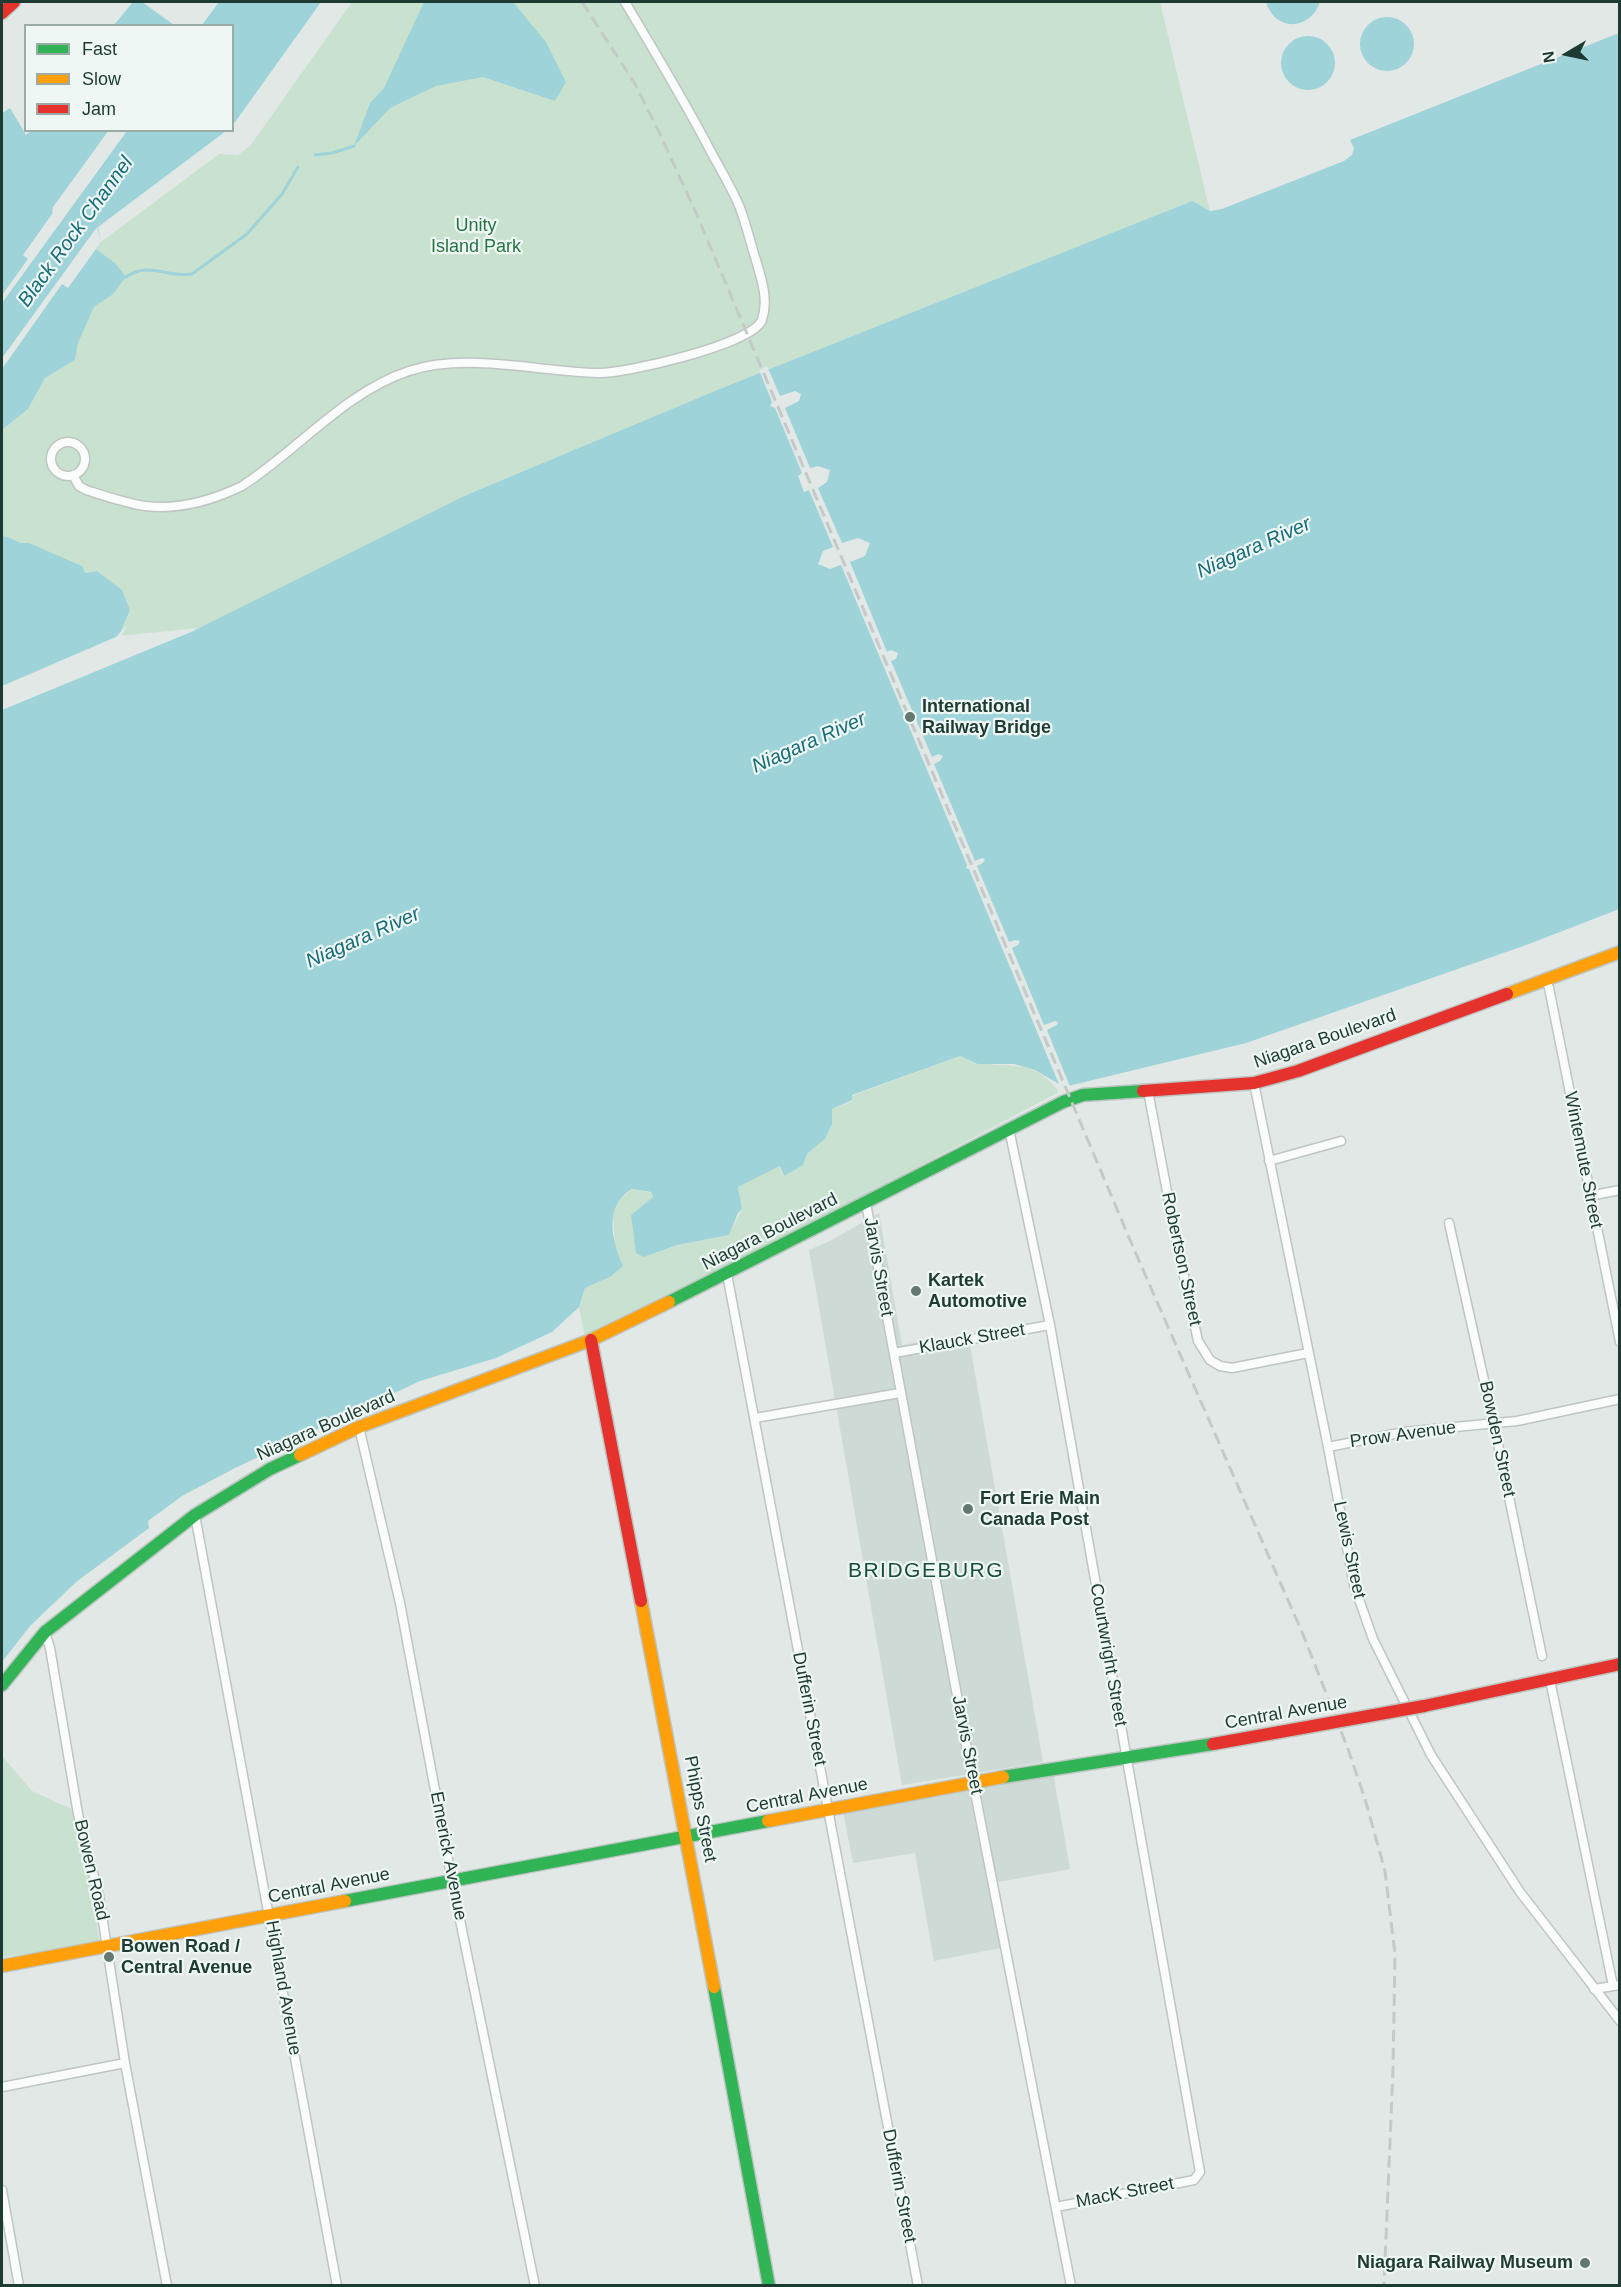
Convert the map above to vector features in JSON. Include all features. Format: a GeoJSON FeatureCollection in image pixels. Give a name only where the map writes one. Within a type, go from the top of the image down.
{"type":"FeatureCollection","features":[{"type":"Feature","properties":{"kind":"main road"},"geometry":{"type":"LineString","coordinates":[[2,13],[14,2]]}},
{"type":"Feature","properties":{"kind":"main road","name":"Niagara Boulevard"},"geometry":{"type":"LineString","coordinates":[[2,1685],[45,1632],[195,1515],[270,1469],[359,1427],[591,1340],[727,1274],[1063,1102],[1083,1095],[1254,1083],[1298,1071],[1620,952]]}},
{"type":"Feature","properties":{"kind":"main road","name":"Phipps Street"},"geometry":{"type":"LineString","coordinates":[[591,1340],[687,1837],[769,2286]]}},
{"type":"Feature","properties":{"kind":"main road","name":"Central Avenue"},"geometry":{"type":"LineString","coordinates":[[2,1966],[974,1782],[1213,1744],[1424,1706],[1620,1664]]}},
{"type":"Feature","properties":{"kind":"street"},"geometry":{"type":"LineString","coordinates":[[73,475],[79,486],[86,490],[132,504],[157,507],[195,502],[242,486],[356,398],[409,371],[443,364],[508,364],[606,373],[687,355],[756,330],[766,302],[761,275],[740,208],[697,125],[625,2]]}},
{"type":"Feature","properties":{"kind":"street"},"geometry":{"type":"LineString","coordinates":[[60,443],[77,444],[83,453],[85,458],[82,468],[73,475],[62,475],[53,468],[51,457],[60,443]]}},
{"type":"Feature","properties":{"kind":"street","name":"Wintemute Street"},"geometry":{"type":"LineString","coordinates":[[1546,979],[1620,1342]]}},
{"type":"Feature","properties":{"kind":"street","name":"Lewis Street"},"geometry":{"type":"LineString","coordinates":[[1254,1083],[1354,1585],[1373,1639],[1431,1755],[1520,1892],[1620,2021]]}},
{"type":"Feature","properties":{"kind":"street","name":"Robertson Street"},"geometry":{"type":"LineString","coordinates":[[1148,1091],[1198,1341],[1210,1360],[1220,1366],[1232,1368],[1308,1353]]}},
{"type":"Feature","properties":{"kind":"street","name":"Courtwright Street"},"geometry":{"type":"LineString","coordinates":[[1009,1129],[1050,1325],[1200,2172],[1194,2180]]}},
{"type":"Feature","properties":{"kind":"street"},"geometry":{"type":"LineString","coordinates":[[1269,1161],[1341,1141]]}},
{"type":"Feature","properties":{"kind":"street"},"geometry":{"type":"LineString","coordinates":[[1589,1196],[1620,1190]]}},
{"type":"Feature","properties":{"kind":"street","name":"Jarvis Street"},"geometry":{"type":"LineString","coordinates":[[866,1203],[900,1393],[1071,2286]]}},
{"type":"Feature","properties":{"kind":"street","name":"Bowden Street"},"geometry":{"type":"LineString","coordinates":[[1449,1223],[1542,1656]]}},
{"type":"Feature","properties":{"kind":"street","name":"Dufferin Street"},"geometry":{"type":"LineString","coordinates":[[727,1274],[918,2286]]}},
{"type":"Feature","properties":{"kind":"street","name":"Klauck Street"},"geometry":{"type":"LineString","coordinates":[[894,1353],[1050,1325]]}},
{"type":"Feature","properties":{"kind":"street"},"geometry":{"type":"LineString","coordinates":[[755,1418],[830,1407],[900,1393]]}},
{"type":"Feature","properties":{"kind":"street","name":"Prow Avenue"},"geometry":{"type":"LineString","coordinates":[[1328,1447],[1404,1432],[1494,1425],[1620,1400]]}},
{"type":"Feature","properties":{"kind":"street","name":"Emerick Avenue"},"geometry":{"type":"LineString","coordinates":[[359,1427],[400,1603],[452,1881],[535,2286]]}},
{"type":"Feature","properties":{"kind":"street","name":"Highland Avenue"},"geometry":{"type":"LineString","coordinates":[[195,1515],[337,2286]]}},
{"type":"Feature","properties":{"kind":"street","name":"Bowen Road"},"geometry":{"type":"LineString","coordinates":[[45,1632],[50,1648],[78,1814],[99,1896],[125,2063],[167,2286]]}},
{"type":"Feature","properties":{"kind":"street"},"geometry":{"type":"LineString","coordinates":[[1550,1680],[1616,1986],[1594,1989]]}},
{"type":"Feature","properties":{"kind":"street"},"geometry":{"type":"LineString","coordinates":[[2,2087],[125,2063]]}},
{"type":"Feature","properties":{"kind":"street","name":"MacK Street"},"geometry":{"type":"LineString","coordinates":[[1056,2207],[1194,2180]]}},
{"type":"Feature","properties":{"kind":"street"},"geometry":{"type":"LineString","coordinates":[[2,2190],[19,2286]]}},
{"type":"Feature","properties":{"kind":"shaded area"},"geometry":{"type":"Polygon","coordinates":[[[879,1213],[902,1345],[968,1334],[1043,1762],[902,1785],[809,1250],[830,1241],[879,1213]]]}},
{"type":"Feature","properties":{"kind":"shaded area"},"geometry":{"type":"Polygon","coordinates":[[[1053,1772],[1070,1869],[993,1883],[1005,1947],[934,1961],[915,1853],[853,1863],[843,1811],[1053,1772]]]}},
{"type":"Feature","properties":{"kind":"green space","name":"Unity Island Park"},"geometry":{"type":"Polygon","coordinates":[[[352,2],[1160,2],[1210,212],[1192,201],[722,388],[464,496],[199,628],[119,636],[130,610],[121,590],[97,571],[85,573],[5,536],[2,537],[2,430],[28,409],[45,378],[75,360],[78,343],[94,307],[112,295],[115,263],[96,249],[101,242],[219,154],[238,155],[250,146],[352,2]]]}},
{"type":"Feature","properties":{"kind":"green space"},"geometry":{"type":"Polygon","coordinates":[[[960,1056],[987,1064],[1025,1068],[1036,1072],[1048,1079],[1059,1092],[666,1301],[585,1337],[579,1307],[585,1288],[610,1277],[615,1249],[613,1211],[618,1201],[632,1189],[651,1193],[653,1197],[631,1215],[644,1257],[677,1245],[729,1235],[742,1209],[738,1187],[780,1166],[783,1176],[803,1165],[807,1154],[825,1139],[832,1124],[832,1109],[852,1101],[852,1096],[960,1056]]]}},
{"type":"Feature","properties":{"kind":"green space"},"geometry":{"type":"Polygon","coordinates":[[[3,1757],[32,1791],[78,1812],[100,1945],[2,1957],[3,1757]]]}},
{"type":"Feature","properties":{"kind":"water"},"geometry":{"type":"Polygon","coordinates":[[[133,2],[142,2],[173,24],[115,24],[133,2]]]}},
{"type":"Feature","properties":{"kind":"water"},"geometry":{"type":"Polygon","coordinates":[[[219,2],[321,2],[234,124],[234,24],[203,24],[219,2]]]}},
{"type":"Feature","properties":{"kind":"water"},"geometry":{"type":"Polygon","coordinates":[[[424,2],[513,2],[546,42],[566,82],[555,101],[483,77],[436,86],[390,108],[354,146],[370,103],[384,88],[424,2]]]}},
{"type":"Feature","properties":{"kind":"water"},"geometry":{"type":"Polygon","coordinates":[[[1266,2],[1320,2],[1309,18],[1301,23],[1293,24],[1277,19],[1270,12],[1266,2]]]}},
{"type":"Feature","properties":{"kind":"water"},"geometry":{"type":"Polygon","coordinates":[[[1382,17],[1392,17],[1402,21],[1410,29],[1414,44],[1410,59],[1402,67],[1392,71],[1382,71],[1372,67],[1364,59],[1360,49],[1360,39],[1364,29],[1372,21],[1382,17]]]}},
{"type":"Feature","properties":{"kind":"water","name":"Niagara River"},"geometry":{"type":"Polygon","coordinates":[[[1619,33],[1619,909],[1529,944],[1246,1043],[1064,1087],[1035,1070],[1014,1064],[978,1064],[960,1056],[852,1095],[852,1100],[832,1109],[832,1124],[825,1139],[807,1154],[803,1165],[784,1176],[780,1166],[738,1187],[742,1209],[729,1235],[677,1245],[644,1257],[636,1253],[631,1215],[653,1197],[651,1192],[632,1189],[617,1204],[612,1224],[613,1235],[623,1266],[610,1277],[585,1288],[579,1307],[552,1332],[496,1358],[420,1381],[235,1468],[182,1496],[148,1521],[149,1528],[76,1582],[30,1626],[2,1662],[2,709],[199,628],[464,496],[722,388],[1192,201],[1210,211],[1222,209],[1344,161],[1352,155],[1354,148],[1350,140],[1619,33]]]}},
{"type":"Feature","properties":{"kind":"water"},"geometry":{"type":"Polygon","coordinates":[[[1303,36],[1313,36],[1323,40],[1331,48],[1335,63],[1331,78],[1323,86],[1313,90],[1303,90],[1293,86],[1285,78],[1281,68],[1281,58],[1285,48],[1293,40],[1303,36]]]}},
{"type":"Feature","properties":{"kind":"water","name":"Black Rock Channel"},"geometry":{"type":"Polygon","coordinates":[[[10,108],[26,135],[30,132],[225,132],[98,227],[101,241],[96,249],[115,263],[126,277],[112,295],[94,307],[78,343],[75,360],[45,378],[28,409],[2,430],[2,113],[10,108]]]}},
{"type":"Feature","properties":{"kind":"water"},"geometry":{"type":"Polygon","coordinates":[[[5,536],[21,543],[29,543],[82,566],[85,573],[97,571],[122,590],[130,610],[119,636],[2,688],[2,537],[5,536]]]}},
{"type":"Feature","properties":{"kind":"pier"},"geometry":{"type":"Polygon","coordinates":[[[108,132],[126,132],[2,303],[2,295],[28,259],[23,255],[52,214],[53,207],[108,132]]]}},
{"type":"Feature","properties":{"kind":"pier"},"geometry":{"type":"Polygon","coordinates":[[[97,227],[101,241],[96,249],[68,288],[62,284],[2,369],[2,358],[97,227]]]}},
{"type":"Feature","properties":{"kind":"pier","name":"International Railway Bridge"},"geometry":{"type":"Polygon","coordinates":[[[767,366],[780,396],[795,391],[801,394],[799,401],[785,408],[810,468],[818,466],[830,470],[827,482],[818,488],[842,543],[858,538],[870,543],[865,556],[850,562],[887,652],[891,650],[898,653],[896,659],[891,661],[932,757],[938,754],[943,756],[934,764],[975,861],[985,859],[977,866],[1009,942],[1020,941],[1012,948],[1044,1025],[1058,1022],[1057,1025],[1047,1030],[1071,1089],[1061,1089],[969,869],[966,868],[967,865],[841,565],[830,569],[818,564],[823,551],[833,547],[809,490],[804,492],[798,476],[802,473],[775,408],[770,406],[772,402],[759,370],[767,366]]]}},
{"type":"Feature","properties":{"kind":"pier"},"geometry":{"type":"Polygon","coordinates":[[[127,625],[120,639],[58,665],[50,672],[2,691],[2,686],[116,637],[127,625]]]}},
{"type":"Feature","properties":{"kind":"pier"},"geometry":{"type":"Polygon","coordinates":[[[188,629],[196,630],[2,710],[2,705],[188,629]]]}},
{"type":"Feature","properties":{"kind":"waterway"},"geometry":{"type":"LineString","coordinates":[[315,155],[332,153],[354,146]]}},
{"type":"Feature","properties":{"kind":"waterway"},"geometry":{"type":"LineString","coordinates":[[126,277],[142,270],[192,274],[247,234],[282,194],[298,167]]}},
{"type":"Feature","properties":{"kind":"railway"},"geometry":{"type":"LineString","coordinates":[[582,2],[635,84],[696,213],[1133,1247],[1302,1632],[1348,1749],[1385,1871],[1395,1954],[1393,2070],[1384,2286]]}},
{"type":"Feature","properties":{"kind":"traffic: fast"},"geometry":{"type":"LineString","coordinates":[[669,1302],[1063,1102],[1083,1095],[1143,1091]]}},
{"type":"Feature","properties":{"kind":"traffic: fast"},"geometry":{"type":"LineString","coordinates":[[2,1685],[45,1632],[195,1515],[270,1469],[300,1455]]}},
{"type":"Feature","properties":{"kind":"traffic: fast"},"geometry":{"type":"LineString","coordinates":[[1003,1777],[1213,1744]]}},
{"type":"Feature","properties":{"kind":"traffic: fast"},"geometry":{"type":"LineString","coordinates":[[345,1901],[768,1821]]}},
{"type":"Feature","properties":{"kind":"traffic: fast"},"geometry":{"type":"LineString","coordinates":[[714,1987],[769,2286]]}},
{"type":"Feature","properties":{"kind":"traffic: slow"},"geometry":{"type":"LineString","coordinates":[[1507,994],[1620,952]]}},
{"type":"Feature","properties":{"kind":"traffic: slow"},"geometry":{"type":"LineString","coordinates":[[300,1455],[359,1427],[591,1340],[669,1302]]}},
{"type":"Feature","properties":{"kind":"traffic: slow"},"geometry":{"type":"LineString","coordinates":[[641,1601],[714,1987]]}},
{"type":"Feature","properties":{"kind":"traffic: slow"},"geometry":{"type":"LineString","coordinates":[[768,1821],[1003,1777]]}},
{"type":"Feature","properties":{"kind":"traffic: slow"},"geometry":{"type":"LineString","coordinates":[[2,1966],[345,1901]]}},
{"type":"Feature","properties":{"kind":"traffic: jam"},"geometry":{"type":"LineString","coordinates":[[2,13],[14,2]]}},
{"type":"Feature","properties":{"kind":"traffic: jam"},"geometry":{"type":"LineString","coordinates":[[1143,1091],[1254,1083],[1298,1071],[1507,994]]}},
{"type":"Feature","properties":{"kind":"traffic: jam"},"geometry":{"type":"LineString","coordinates":[[591,1340],[641,1601]]}},
{"type":"Feature","properties":{"kind":"traffic: jam"},"geometry":{"type":"LineString","coordinates":[[1424,1706],[1620,1664]]}},
{"type":"Feature","properties":{"kind":"traffic: jam"},"geometry":{"type":"LineString","coordinates":[[1213,1744],[1424,1706]]}},
{"type":"Feature","properties":{"kind":"place","name":"International Railway Bridge"},"geometry":{"type":"Point","coordinates":[910,717]}},
{"type":"Feature","properties":{"kind":"place","name":"Kartek Automotive"},"geometry":{"type":"Point","coordinates":[916,1291]}},
{"type":"Feature","properties":{"kind":"place","name":"Fort Erie Main Canada Post"},"geometry":{"type":"Point","coordinates":[968,1509]}},
{"type":"Feature","properties":{"kind":"place","name":"Bowen Road / Central Avenue"},"geometry":{"type":"Point","coordinates":[109,1957]}},
{"type":"Feature","properties":{"kind":"place","name":"Niagara Railway Museum"},"geometry":{"type":"Point","coordinates":[1585,2263]}},
{"type":"Feature","properties":{"kind":"district","name":"BRIDGEBURG"},"geometry":{"type":"Point","coordinates":[926,1571]}}]}
